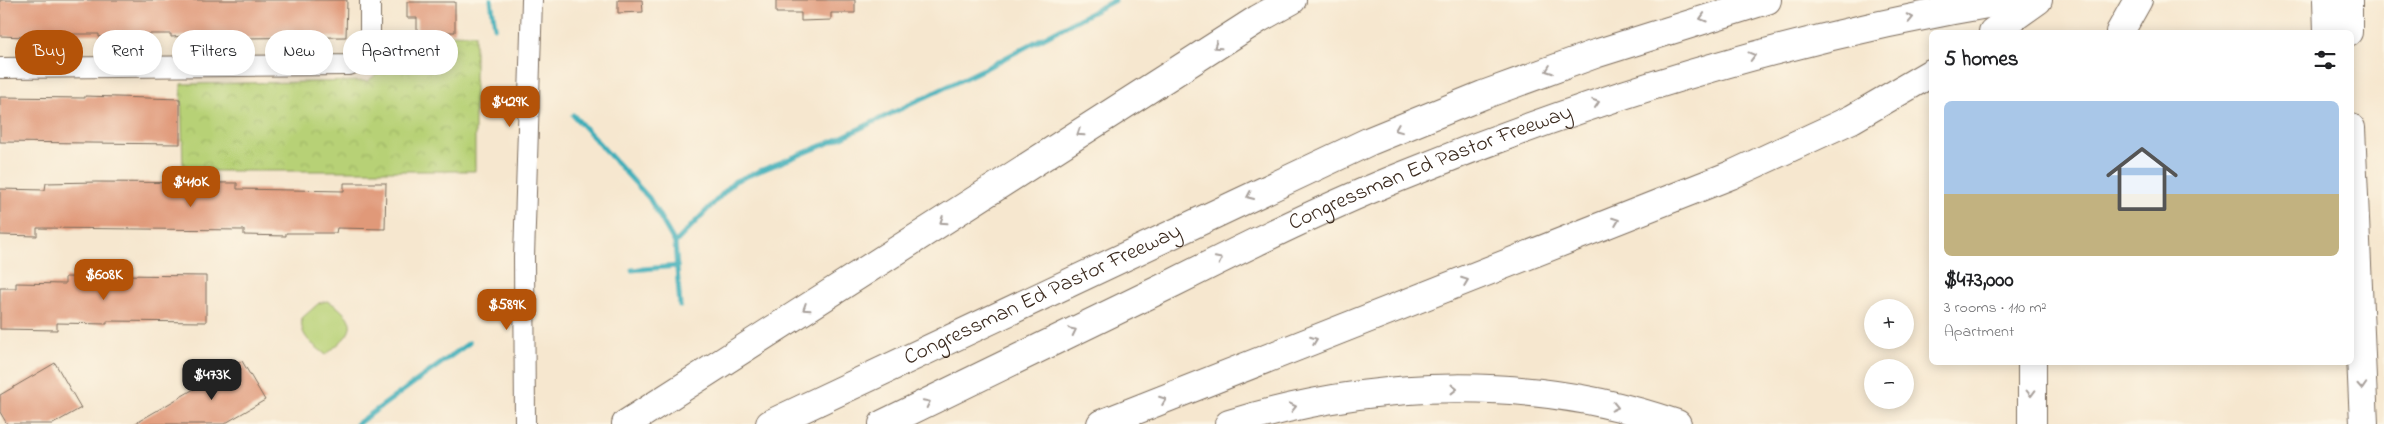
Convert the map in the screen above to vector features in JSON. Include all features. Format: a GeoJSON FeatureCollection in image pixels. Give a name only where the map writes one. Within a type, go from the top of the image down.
{"type":"FeatureCollection","features":[{"type":"Feature","properties":{"kind":"highway"},"geometry":{"type":"LineString","coordinates":[[1258,19],[1283,0]]}},
{"type":"Feature","properties":{"kind":"highway"},"geometry":{"type":"LineString","coordinates":[[626,424],[1258,19],[1292,0]]}},
{"type":"Feature","properties":{"kind":"highway","name":"Congressman Ed Pastor Freeway"},"geometry":{"type":"LineString","coordinates":[[770,424],[1370,141],[1482,95],[1595,54],[1767,0]]}},
{"type":"Feature","properties":{"kind":"highway","name":"Congressman Ed Pastor Freeway"},"geometry":{"type":"LineString","coordinates":[[883,424],[1314,215],[1408,173],[1521,129],[1635,90],[1751,56],[1876,25],[2010,0]]}},
{"type":"Feature","properties":{"kind":"highway"},"geometry":{"type":"LineString","coordinates":[[1996,30],[2038,0]]}},
{"type":"Feature","properties":{"kind":"highway"},"geometry":{"type":"LineString","coordinates":[[2121,30],[2138,0]]}},
{"type":"Feature","properties":{"kind":"highway"},"geometry":{"type":"LineString","coordinates":[[2327,0],[2328,30]]}},
{"type":"Feature","properties":{"kind":"highway"},"geometry":{"type":"LineString","coordinates":[[2348,0],[2348,30]]}},
{"type":"Feature","properties":{"kind":"highway"},"geometry":{"type":"LineString","coordinates":[[1101,424],[1731,175],[1852,119],[1929,74]]}},
{"type":"Feature","properties":{"kind":"highway"},"geometry":{"type":"LineString","coordinates":[[2354,229],[2364,424]]}},
{"type":"Feature","properties":{"kind":"highway"},"geometry":{"type":"LineString","coordinates":[[2032,365],[2032,424]]}},
{"type":"Feature","properties":{"kind":"highway"},"geometry":{"type":"LineString","coordinates":[[1229,424],[1290,407],[1346,396],[1402,390],[1458,388],[1520,392],[1582,400],[1677,424]]}},
{"type":"Feature","properties":{"kind":"street"},"geometry":{"type":"LineString","coordinates":[[0,68],[349,65],[366,58],[370,40],[370,0]]}},
{"type":"Feature","properties":{"kind":"street"},"geometry":{"type":"LineString","coordinates":[[525,415],[524,250],[532,0]]}},
{"type":"Feature","properties":{"kind":"green space"},"geometry":{"type":"Polygon","coordinates":[[[458,34],[475,34],[475,171],[183,171],[181,84],[368,81],[375,75],[458,75],[458,34]]]}},
{"type":"Feature","properties":{"kind":"green space"},"geometry":{"type":"Polygon","coordinates":[[[327,301],[343,312],[350,324],[346,335],[326,355],[308,340],[303,330],[302,318],[319,303],[327,301]]]}},
{"type":"Feature","properties":{"kind":"building"},"geometry":{"type":"Polygon","coordinates":[[[0,0],[347,0],[346,30],[343,30],[343,37],[333,37],[333,30],[265,30],[265,38],[255,38],[255,30],[172,30],[171,37],[171,34],[162,34],[162,30],[93,30],[93,34],[83,34],[83,30],[15,30],[15,37],[0,36],[0,0]]]}},
{"type":"Feature","properties":{"kind":"building"},"geometry":{"type":"Polygon","coordinates":[[[618,0],[642,0],[643,12],[618,13],[618,0]]]}},
{"type":"Feature","properties":{"kind":"building"},"geometry":{"type":"Polygon","coordinates":[[[776,0],[855,0],[855,13],[831,13],[831,20],[801,21],[801,13],[776,13],[776,0]]]}},
{"type":"Feature","properties":{"kind":"building"},"geometry":{"type":"Polygon","coordinates":[[[407,2],[455,2],[455,30],[417,30],[417,18],[407,18],[407,2]]]}},
{"type":"Feature","properties":{"kind":"building"},"geometry":{"type":"Polygon","coordinates":[[[85,96],[180,99],[180,144],[0,142],[0,97],[85,98],[85,96]]]}},
{"type":"Feature","properties":{"kind":"building"},"geometry":{"type":"Polygon","coordinates":[[[46,183],[237,183],[237,189],[344,191],[344,183],[386,183],[385,229],[337,228],[336,233],[286,233],[286,236],[244,235],[244,230],[37,228],[37,236],[0,235],[0,189],[45,190],[46,183]]]}},
{"type":"Feature","properties":{"kind":"building"},"geometry":{"type":"Polygon","coordinates":[[[115,275],[206,276],[206,322],[107,321],[107,324],[57,323],[57,330],[0,329],[0,288],[16,288],[16,283],[65,284],[65,277],[115,278],[115,275]]]}},
{"type":"Feature","properties":{"kind":"building"},"geometry":{"type":"Polygon","coordinates":[[[242,361],[265,400],[224,424],[134,424],[242,361]]]}},
{"type":"Feature","properties":{"kind":"building"},"geometry":{"type":"Polygon","coordinates":[[[55,363],[81,408],[53,424],[7,424],[0,412],[0,395],[55,363]]]}},
{"type":"Feature","properties":{"kind":"waterway"},"geometry":{"type":"LineString","coordinates":[[491,0],[495,27]]}},
{"type":"Feature","properties":{"kind":"waterway"},"geometry":{"type":"LineString","coordinates":[[680,306],[675,243],[735,181],[836,140],[988,67],[1115,0]]}},
{"type":"Feature","properties":{"kind":"waterway"},"geometry":{"type":"LineString","coordinates":[[573,115],[649,198],[675,243]]}},
{"type":"Feature","properties":{"kind":"waterway"},"geometry":{"type":"LineString","coordinates":[[632,270],[677,266]]}},
{"type":"Feature","properties":{"kind":"waterway"},"geometry":{"type":"LineString","coordinates":[[357,424],[469,343]]}}]}
